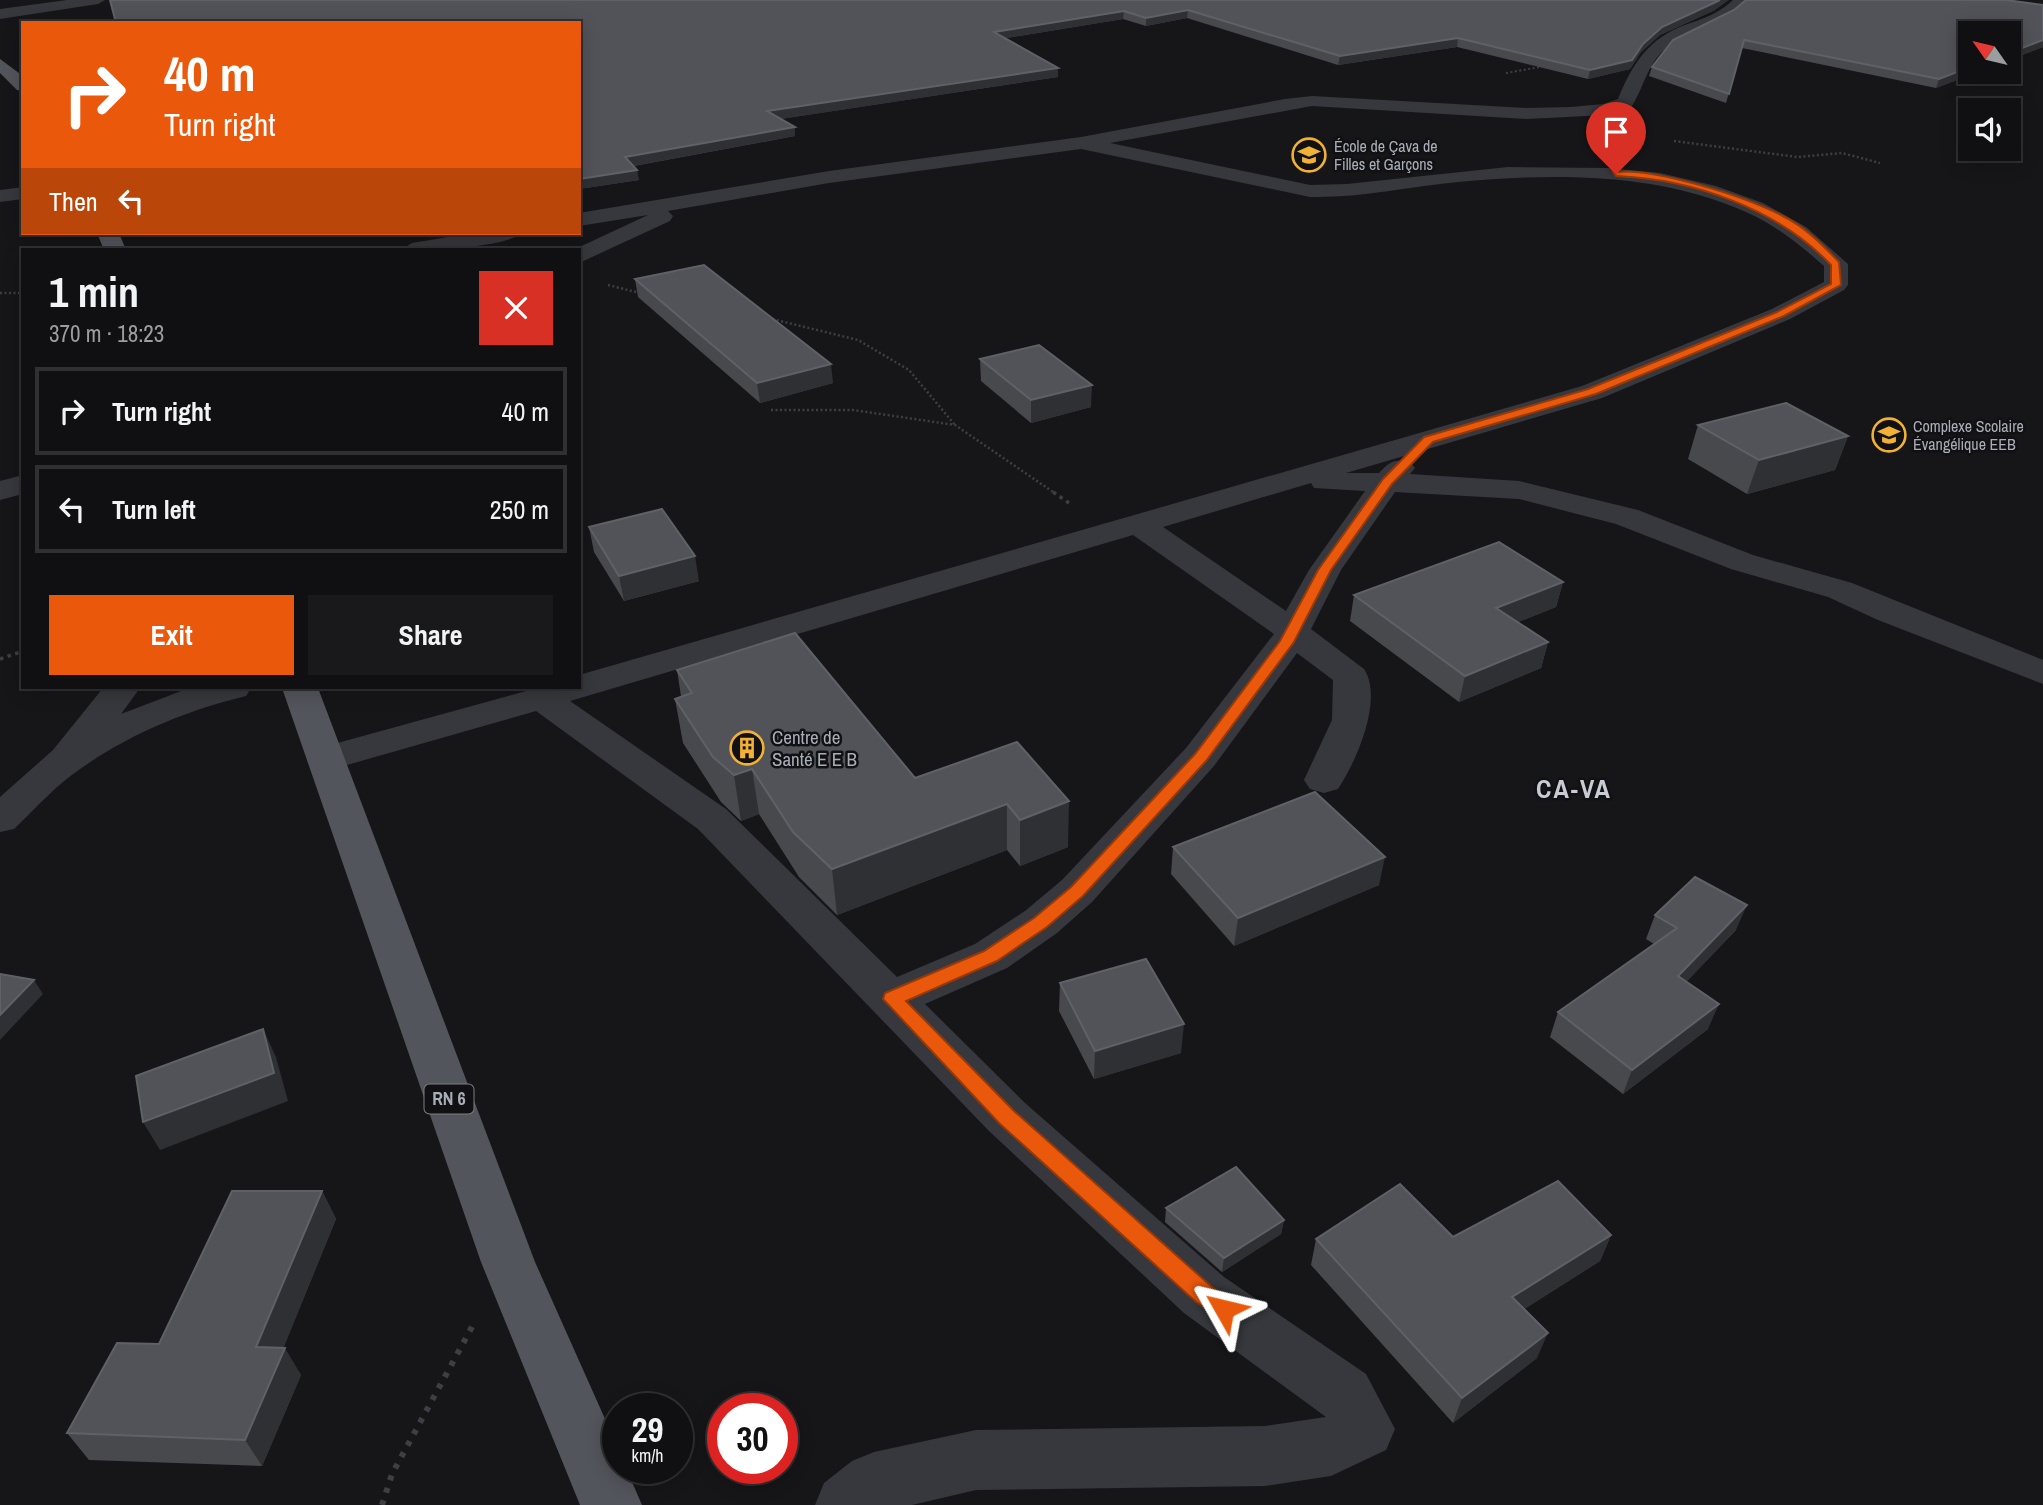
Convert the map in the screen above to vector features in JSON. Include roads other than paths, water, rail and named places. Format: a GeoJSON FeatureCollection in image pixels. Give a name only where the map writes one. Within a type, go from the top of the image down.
{"type":"FeatureCollection","features":[{"type":"Feature","properties":{"kind":"main road"},"geometry":{"type":"LineString","coordinates":[[0,64],[21,84]]}},
{"type":"Feature","properties":{"kind":"main road","name":"RN 6"},"geometry":{"type":"LineString","coordinates":[[300,689],[508,1262],[611,1505]]}},
{"type":"Feature","properties":{"kind":"street"},"geometry":{"type":"LineString","coordinates":[[0,14],[98,0]]}},
{"type":"Feature","properties":{"kind":"street"},"geometry":{"type":"LineString","coordinates":[[581,220],[691,200],[1081,143],[1246,110],[1312,101],[1493,113],[1608,111],[1626,102],[1637,74],[1656,48],[1676,35],[1717,20],[1741,0]]}},
{"type":"Feature","properties":{"kind":"street"},"geometry":{"type":"LineString","coordinates":[[581,687],[1592,392],[1781,314],[1836,285],[1836,264],[1811,239],[1777,216],[1699,188],[1635,174],[1460,176],[1333,192],[1310,191],[1081,143]]}},
{"type":"Feature","properties":{"kind":"street"},"geometry":{"type":"LineString","coordinates":[[0,196],[21,193]]}},
{"type":"Feature","properties":{"kind":"street"},"geometry":{"type":"LineString","coordinates":[[581,255],[614,242],[691,200]]}},
{"type":"Feature","properties":{"kind":"street"},"geometry":{"type":"LineString","coordinates":[[423,248],[498,235]]}},
{"type":"Feature","properties":{"kind":"street"},"geometry":{"type":"LineString","coordinates":[[892,999],[991,956],[1041,922],[1077,891],[1200,757],[1293,630],[1325,570],[1387,482],[1429,439]]}},
{"type":"Feature","properties":{"kind":"street"},"geometry":{"type":"LineString","coordinates":[[1279,482],[1387,482],[1519,490],[1627,517],[1742,562],[1840,590],[1890,613],[2043,673]]}},
{"type":"Feature","properties":{"kind":"street"},"geometry":{"type":"LineString","coordinates":[[0,491],[21,485]]}},
{"type":"Feature","properties":{"kind":"street"},"geometry":{"type":"LineString","coordinates":[[1126,529],[1293,630],[1351,677],[1351,720],[1324,780]]}},
{"type":"Feature","properties":{"kind":"street"},"geometry":{"type":"LineString","coordinates":[[0,819],[67,759],[121,689]]}},
{"type":"Feature","properties":{"kind":"street"},"geometry":{"type":"LineString","coordinates":[[67,759],[158,709],[200,694],[228,689]]}},
{"type":"Feature","properties":{"kind":"street"},"geometry":{"type":"LineString","coordinates":[[326,759],[566,691],[712,819],[1007,1117],[1204,1295],[1345,1394],[1365,1429],[1331,1446],[1265,1456],[976,1460],[874,1483],[846,1505]]}},
{"type":"Feature","properties":{"kind":"place","name":"École de Çava de Filles et Garçons"},"geometry":{"type":"Point","coordinates":[1309,155]}},
{"type":"Feature","properties":{"kind":"place","name":"Complexe Scolaire Évangélique EEB"},"geometry":{"type":"Point","coordinates":[1889,435]}},
{"type":"Feature","properties":{"kind":"place","name":"Centre de Santé E E B"},"geometry":{"type":"Point","coordinates":[747,748]}},
{"type":"Feature","properties":{"kind":"district","name":"CA-VA"},"geometry":{"type":"Point","coordinates":[1574,789]}}]}
